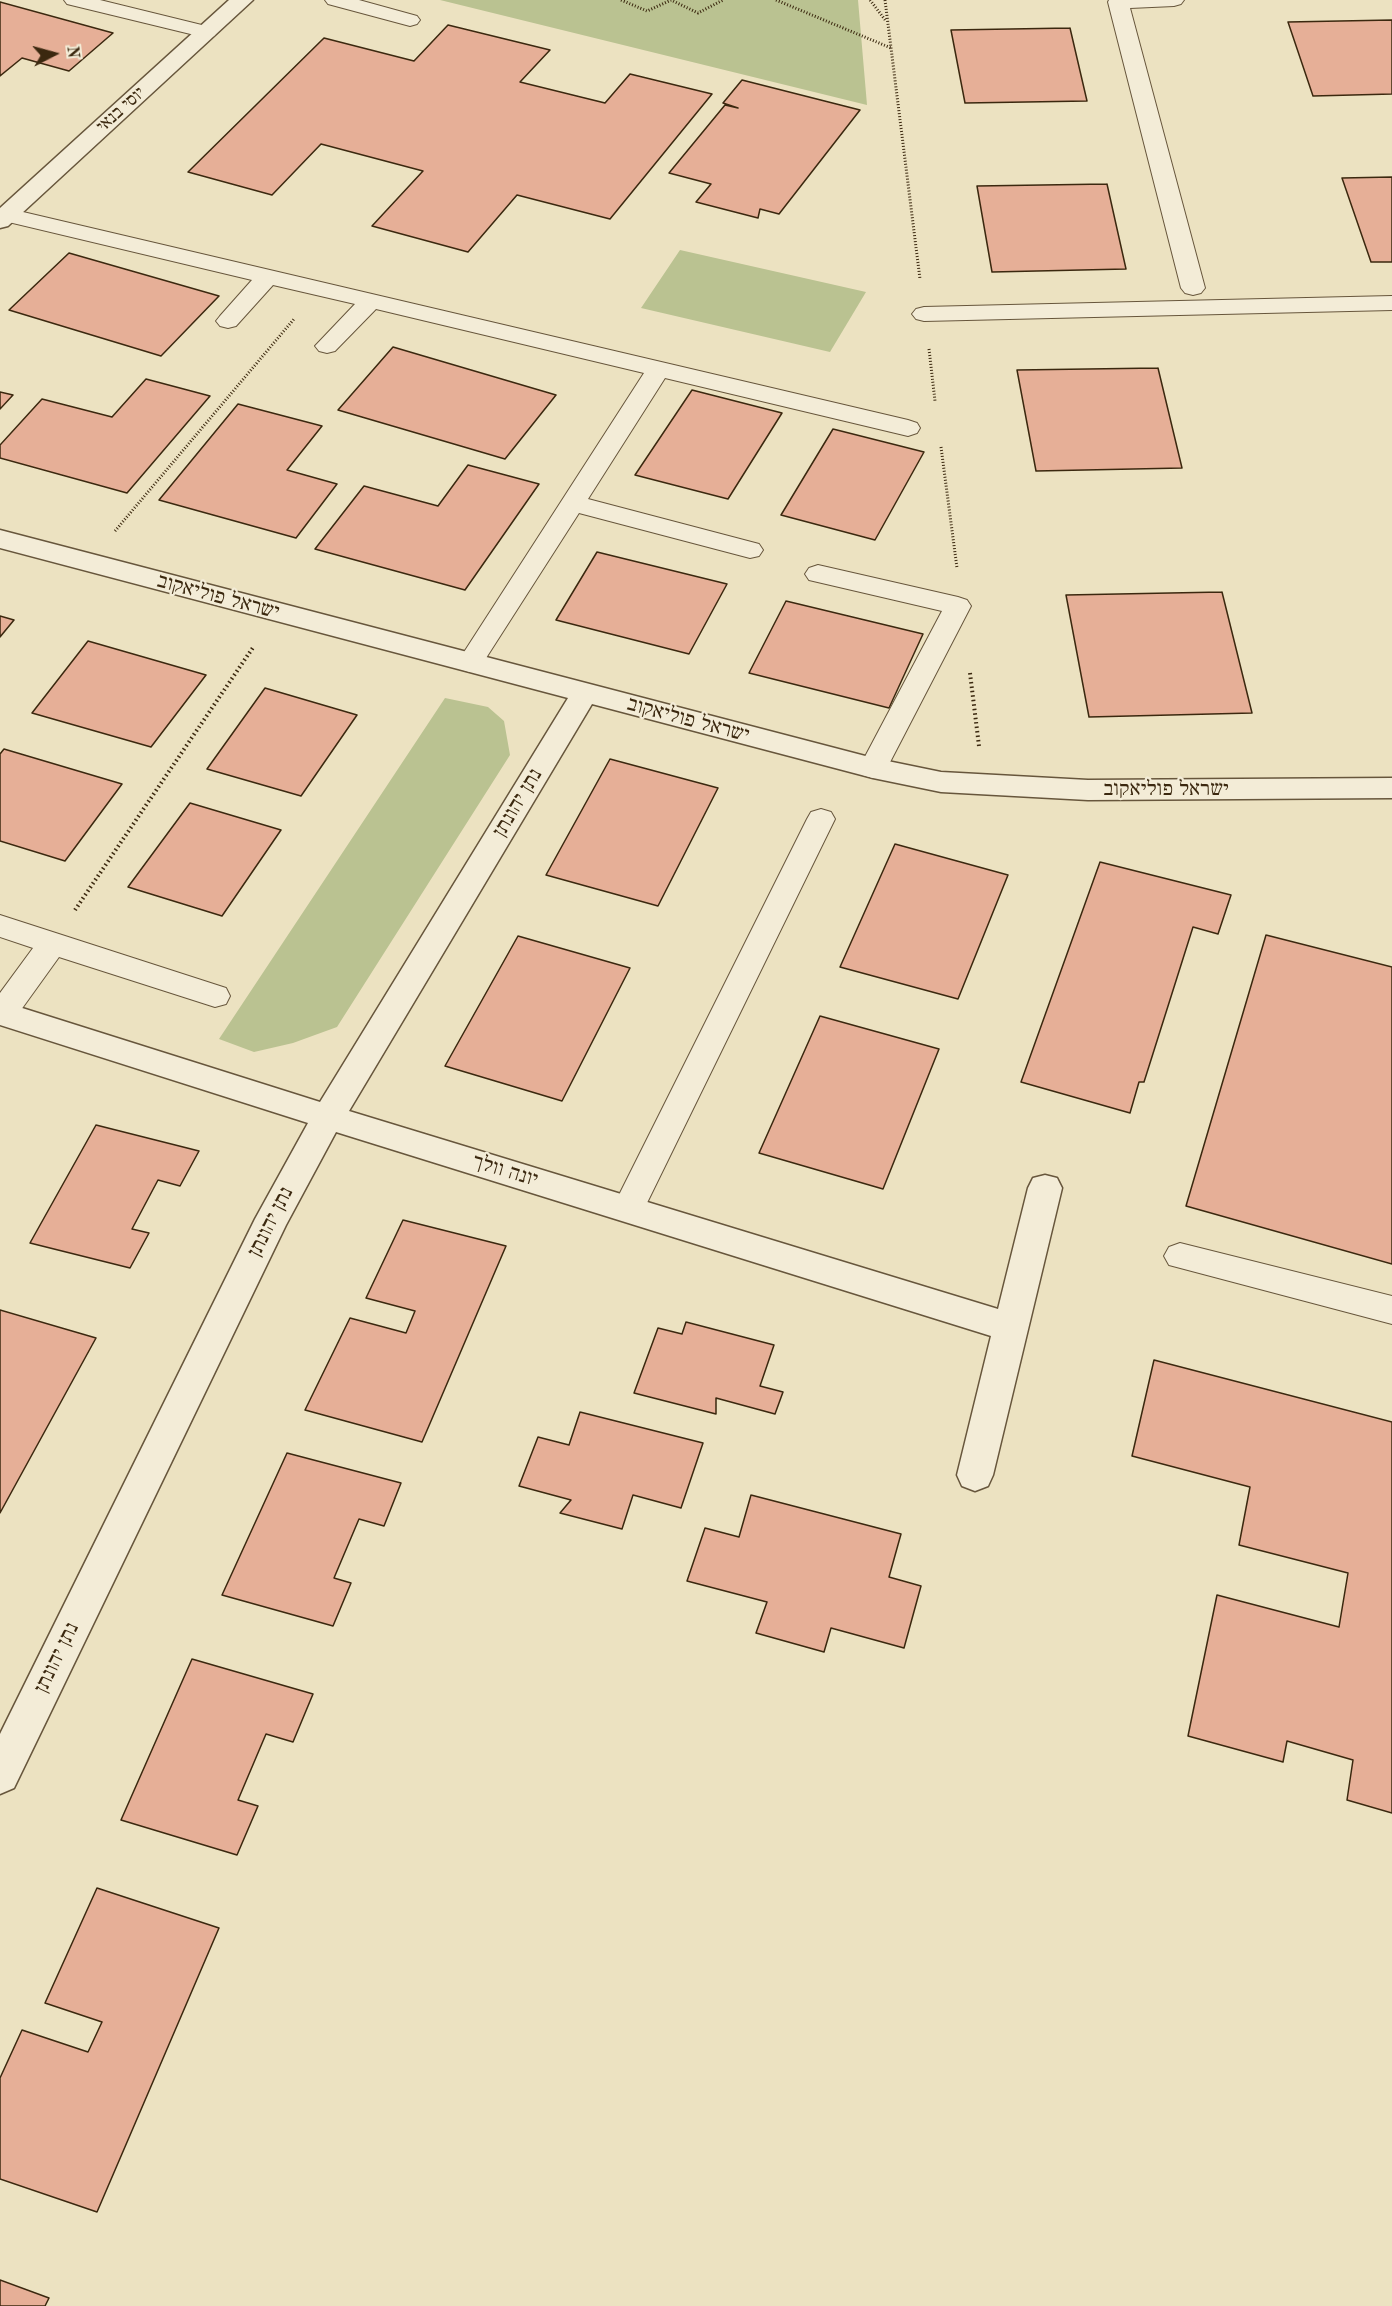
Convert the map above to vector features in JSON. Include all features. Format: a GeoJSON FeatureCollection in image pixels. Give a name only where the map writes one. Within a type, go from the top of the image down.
{"type":"FeatureCollection","features":[{"type":"Feature","properties":{"kind":"street","name":"יוסי בנאי"},"geometry":{"type":"LineString","coordinates":[[3,218],[242,0]]}},
{"type":"Feature","properties":{"kind":"street","name":"ישראל פוליאקוב"},"geometry":{"type":"LineString","coordinates":[[0,539],[873,768],[941,782],[1088,790],[1392,788]]}},
{"type":"Feature","properties":{"kind":"street","name":"נתן יהונתן"},"geometry":{"type":"LineString","coordinates":[[0,1774],[272,1219],[328,1117],[585,693]]}},
{"type":"Feature","properties":{"kind":"street","name":"יונה וולך"},"geometry":{"type":"LineString","coordinates":[[1,1013],[328,1117],[1011,1328]]}},
{"type":"Feature","properties":{"kind":"street"},"geometry":{"type":"LineString","coordinates":[[975,1475],[1046,1188]]}},
{"type":"Feature","properties":{"kind":"lane"},"geometry":{"type":"LineString","coordinates":[[74,0],[207,32]]}},
{"type":"Feature","properties":{"kind":"lane"},"geometry":{"type":"LineString","coordinates":[[335,0],[410,20]]}},
{"type":"Feature","properties":{"kind":"lane"},"geometry":{"type":"LineString","coordinates":[[1174,0],[1119,2],[1193,288]]}},
{"type":"Feature","properties":{"kind":"lane"},"geometry":{"type":"LineString","coordinates":[[3,218],[320,289],[908,428]]}},
{"type":"Feature","properties":{"kind":"lane"},"geometry":{"type":"LineString","coordinates":[[228,321],[268,277]]}},
{"type":"Feature","properties":{"kind":"lane"},"geometry":{"type":"LineString","coordinates":[[327,346],[371,301]]}},
{"type":"Feature","properties":{"kind":"lane"},"geometry":{"type":"LineString","coordinates":[[924,314],[1392,303]]}},
{"type":"Feature","properties":{"kind":"lane"},"geometry":{"type":"LineString","coordinates":[[471,663],[659,369]]}},
{"type":"Feature","properties":{"kind":"lane"},"geometry":{"type":"LineString","coordinates":[[573,503],[750,550]]}},
{"type":"Feature","properties":{"kind":"lane"},"geometry":{"type":"LineString","coordinates":[[818,574],[958,606],[873,768]]}},
{"type":"Feature","properties":{"kind":"lane"},"geometry":{"type":"LineString","coordinates":[[628,1209],[821,819]]}},
{"type":"Feature","properties":{"kind":"lane"},"geometry":{"type":"LineString","coordinates":[[0,926],[215,996]]}},
{"type":"Feature","properties":{"kind":"lane"},"geometry":{"type":"LineString","coordinates":[[1,1013],[53,943]]}},
{"type":"Feature","properties":{"kind":"lane"},"geometry":{"type":"LineString","coordinates":[[1180,1256],[1392,1311]]}},
{"type":"Feature","properties":{"kind":"path"},"geometry":{"type":"LineString","coordinates":[[621,0],[647,11],[671,0],[698,13],[723,0]]}},
{"type":"Feature","properties":{"kind":"path"},"geometry":{"type":"LineString","coordinates":[[776,0],[891,48]]}},
{"type":"Feature","properties":{"kind":"path"},"geometry":{"type":"LineString","coordinates":[[870,0],[888,22]]}},
{"type":"Feature","properties":{"kind":"path"},"geometry":{"type":"LineString","coordinates":[[885,0],[936,408]]}},
{"type":"Feature","properties":{"kind":"path"},"geometry":{"type":"LineString","coordinates":[[89,563],[320,289]]}},
{"type":"Feature","properties":{"kind":"path"},"geometry":{"type":"LineString","coordinates":[[941,444],[957,573]]}},
{"type":"Feature","properties":{"kind":"path"},"geometry":{"type":"LineString","coordinates":[[53,943],[277,612]]}},
{"type":"Feature","properties":{"kind":"path"},"geometry":{"type":"LineString","coordinates":[[969,668],[984,786]]}},
{"type":"Feature","properties":{"kind":"green space"},"geometry":{"type":"Polygon","coordinates":[[[440,0],[858,0],[867,105],[440,0]]]}},
{"type":"Feature","properties":{"kind":"green space"},"geometry":{"type":"Polygon","coordinates":[[[680,250],[866,292],[830,352],[641,308],[680,250]]]}},
{"type":"Feature","properties":{"kind":"green space"},"geometry":{"type":"Polygon","coordinates":[[[445,698],[488,707],[504,721],[510,755],[337,1027],[293,1043],[254,1052],[219,1039],[445,698]]]}},
{"type":"Feature","properties":{"kind":"building"},"geometry":{"type":"Polygon","coordinates":[[[0,2],[113,33],[69,71],[22,58],[0,76],[0,2]]]}},
{"type":"Feature","properties":{"kind":"building"},"geometry":{"type":"Polygon","coordinates":[[[1392,20],[1392,94],[1313,96],[1288,22],[1392,20]]]}},
{"type":"Feature","properties":{"kind":"building"},"geometry":{"type":"Polygon","coordinates":[[[448,25],[550,50],[520,82],[605,103],[630,74],[712,94],[610,219],[517,195],[468,252],[372,226],[423,171],[321,144],[272,195],[188,172],[324,38],[414,61],[448,25]]]}},
{"type":"Feature","properties":{"kind":"building"},"geometry":{"type":"Polygon","coordinates":[[[1070,28],[1087,101],[965,103],[951,30],[1070,28]]]}},
{"type":"Feature","properties":{"kind":"building"},"geometry":{"type":"Polygon","coordinates":[[[742,80],[860,110],[779,214],[760,209],[758,218],[696,202],[711,184],[669,173],[725,105],[738,108],[723,103],[742,80]]]}},
{"type":"Feature","properties":{"kind":"building"},"geometry":{"type":"Polygon","coordinates":[[[1392,177],[1392,262],[1371,262],[1342,178],[1392,177]]]}},
{"type":"Feature","properties":{"kind":"building"},"geometry":{"type":"Polygon","coordinates":[[[1107,184],[1126,269],[992,272],[977,186],[1107,184]]]}},
{"type":"Feature","properties":{"kind":"building"},"geometry":{"type":"Polygon","coordinates":[[[69,253],[219,296],[161,356],[9,310],[69,253]]]}},
{"type":"Feature","properties":{"kind":"building"},"geometry":{"type":"Polygon","coordinates":[[[393,347],[556,395],[505,459],[338,410],[393,347]]]}},
{"type":"Feature","properties":{"kind":"building"},"geometry":{"type":"Polygon","coordinates":[[[1158,368],[1182,468],[1036,471],[1017,370],[1158,368]]]}},
{"type":"Feature","properties":{"kind":"building"},"geometry":{"type":"Polygon","coordinates":[[[146,379],[210,396],[127,493],[0,458],[0,445],[42,399],[112,417],[146,379]]]}},
{"type":"Feature","properties":{"kind":"building"},"geometry":{"type":"Polygon","coordinates":[[[692,390],[782,413],[728,499],[635,475],[692,390]]]}},
{"type":"Feature","properties":{"kind":"building"},"geometry":{"type":"Polygon","coordinates":[[[0,392],[13,395],[0,409],[0,392]]]}},
{"type":"Feature","properties":{"kind":"building"},"geometry":{"type":"Polygon","coordinates":[[[238,404],[322,426],[287,470],[337,484],[296,538],[159,500],[238,404]]]}},
{"type":"Feature","properties":{"kind":"building"},"geometry":{"type":"Polygon","coordinates":[[[833,429],[924,452],[875,540],[781,515],[833,429]]]}},
{"type":"Feature","properties":{"kind":"building"},"geometry":{"type":"Polygon","coordinates":[[[468,465],[539,484],[465,590],[315,549],[364,486],[438,506],[468,465]]]}},
{"type":"Feature","properties":{"kind":"building"},"geometry":{"type":"Polygon","coordinates":[[[597,552],[727,584],[689,654],[556,620],[597,552]]]}},
{"type":"Feature","properties":{"kind":"building"},"geometry":{"type":"Polygon","coordinates":[[[1222,592],[1252,713],[1089,717],[1066,595],[1222,592]]]}},
{"type":"Feature","properties":{"kind":"building"},"geometry":{"type":"Polygon","coordinates":[[[786,601],[923,634],[889,708],[749,673],[786,601]]]}},
{"type":"Feature","properties":{"kind":"building"},"geometry":{"type":"Polygon","coordinates":[[[0,616],[14,620],[0,637],[0,616]]]}},
{"type":"Feature","properties":{"kind":"building"},"geometry":{"type":"Polygon","coordinates":[[[88,641],[206,675],[151,747],[32,713],[88,641]]]}},
{"type":"Feature","properties":{"kind":"building"},"geometry":{"type":"Polygon","coordinates":[[[265,688],[357,715],[301,796],[207,769],[265,688]]]}},
{"type":"Feature","properties":{"kind":"building"},"geometry":{"type":"Polygon","coordinates":[[[4,749],[122,784],[65,861],[0,841],[0,754],[4,749]]]}},
{"type":"Feature","properties":{"kind":"building"},"geometry":{"type":"Polygon","coordinates":[[[610,759],[718,788],[658,906],[546,875],[610,759]]]}},
{"type":"Feature","properties":{"kind":"building"},"geometry":{"type":"Polygon","coordinates":[[[190,803],[281,830],[222,916],[128,887],[190,803]]]}},
{"type":"Feature","properties":{"kind":"building"},"geometry":{"type":"Polygon","coordinates":[[[895,844],[1008,875],[958,999],[840,967],[895,844]]]}},
{"type":"Feature","properties":{"kind":"building"},"geometry":{"type":"Polygon","coordinates":[[[1100,862],[1231,895],[1218,934],[1193,927],[1144,1082],[1139,1082],[1130,1113],[1021,1082],[1100,862]]]}},
{"type":"Feature","properties":{"kind":"building"},"geometry":{"type":"Polygon","coordinates":[[[1266,935],[1392,967],[1392,1264],[1186,1206],[1266,935]]]}},
{"type":"Feature","properties":{"kind":"building"},"geometry":{"type":"Polygon","coordinates":[[[518,936],[630,968],[562,1101],[445,1066],[518,936]]]}},
{"type":"Feature","properties":{"kind":"building"},"geometry":{"type":"Polygon","coordinates":[[[820,1016],[939,1049],[883,1189],[759,1153],[820,1016]]]}},
{"type":"Feature","properties":{"kind":"building"},"geometry":{"type":"Polygon","coordinates":[[[96,1125],[199,1151],[180,1186],[158,1180],[132,1229],[149,1233],[130,1268],[30,1243],[96,1125]]]}},
{"type":"Feature","properties":{"kind":"building"},"geometry":{"type":"Polygon","coordinates":[[[403,1220],[506,1246],[422,1442],[305,1410],[350,1318],[406,1333],[415,1311],[366,1298],[403,1220]]]}},
{"type":"Feature","properties":{"kind":"building"},"geometry":{"type":"Polygon","coordinates":[[[0,1310],[96,1338],[0,1513],[0,1310]]]}},
{"type":"Feature","properties":{"kind":"building"},"geometry":{"type":"Polygon","coordinates":[[[686,1322],[774,1345],[760,1386],[783,1392],[775,1414],[716,1398],[716,1414],[634,1393],[658,1328],[682,1334],[686,1322]]]}},
{"type":"Feature","properties":{"kind":"building"},"geometry":{"type":"Polygon","coordinates":[[[1154,1360],[1392,1422],[1392,1813],[1347,1800],[1353,1760],[1287,1741],[1283,1762],[1188,1736],[1217,1595],[1339,1627],[1348,1573],[1239,1545],[1250,1487],[1132,1456],[1154,1360]]]}},
{"type":"Feature","properties":{"kind":"building"},"geometry":{"type":"Polygon","coordinates":[[[580,1412],[703,1443],[681,1508],[633,1495],[622,1529],[560,1513],[571,1500],[519,1486],[538,1437],[569,1445],[580,1412]]]}},
{"type":"Feature","properties":{"kind":"building"},"geometry":{"type":"Polygon","coordinates":[[[287,1453],[401,1483],[384,1526],[359,1519],[334,1578],[351,1583],[333,1626],[222,1595],[287,1453]]]}},
{"type":"Feature","properties":{"kind":"building"},"geometry":{"type":"Polygon","coordinates":[[[751,1495],[901,1534],[889,1577],[921,1586],[904,1648],[831,1628],[824,1652],[756,1633],[767,1602],[687,1581],[705,1528],[739,1537],[751,1495]]]}},
{"type":"Feature","properties":{"kind":"building"},"geometry":{"type":"Polygon","coordinates":[[[192,1659],[313,1694],[293,1742],[266,1734],[238,1800],[258,1806],[237,1855],[121,1820],[192,1659]]]}},
{"type":"Feature","properties":{"kind":"building"},"geometry":{"type":"Polygon","coordinates":[[[97,1888],[219,1928],[97,2212],[0,2179],[0,2078],[22,2030],[88,2052],[102,2022],[45,2003],[97,1888]]]}},
{"type":"Feature","properties":{"kind":"building"},"geometry":{"type":"Polygon","coordinates":[[[0,2280],[49,2298],[45,2306],[0,2306],[0,2280]]]}}]}
